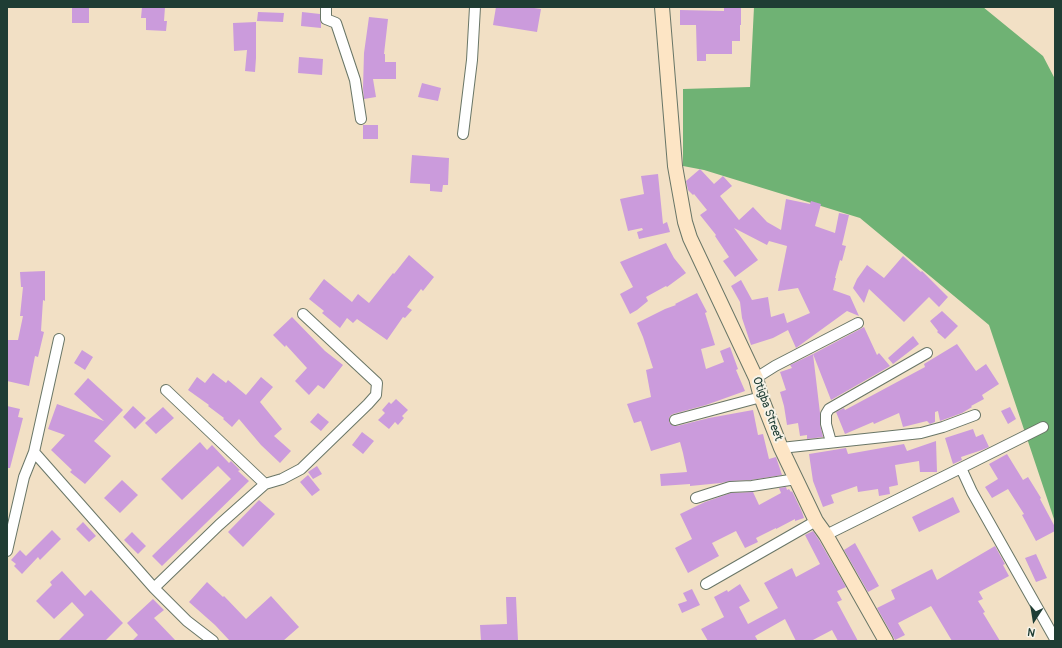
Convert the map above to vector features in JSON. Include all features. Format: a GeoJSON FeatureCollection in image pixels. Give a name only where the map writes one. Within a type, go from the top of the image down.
{"type":"FeatureCollection","features":[{"type":"Feature","properties":{"kind":"street"},"geometry":{"type":"LineString","coordinates":[[326,7],[326,19],[336,23],[355,80],[361,119]]}},
{"type":"Feature","properties":{"kind":"street"},"geometry":{"type":"LineString","coordinates":[[463,134],[472,60],[476,7]]}},
{"type":"Feature","properties":{"kind":"street","name":"Otigba Street"},"geometry":{"type":"LineString","coordinates":[[662,7],[675,166],[685,222],[690,238],[756,378],[761,397],[780,448],[816,522],[826,535],[886,641]]}},
{"type":"Feature","properties":{"kind":"street"},"geometry":{"type":"LineString","coordinates":[[154,588],[219,525],[265,484],[282,479],[301,469],[376,395],[377,383],[303,314]]}},
{"type":"Feature","properties":{"kind":"street"},"geometry":{"type":"LineString","coordinates":[[756,378],[775,366],[858,323]]}},
{"type":"Feature","properties":{"kind":"street"},"geometry":{"type":"LineString","coordinates":[[7,551],[24,477],[34,452],[59,339]]}},
{"type":"Feature","properties":{"kind":"street"},"geometry":{"type":"LineString","coordinates":[[831,442],[826,424],[826,414],[829,409],[927,353]]}},
{"type":"Feature","properties":{"kind":"street"},"geometry":{"type":"LineString","coordinates":[[166,390],[265,484]]}},
{"type":"Feature","properties":{"kind":"street"},"geometry":{"type":"LineString","coordinates":[[675,420],[761,397]]}},
{"type":"Feature","properties":{"kind":"street"},"geometry":{"type":"LineString","coordinates":[[780,448],[921,433],[943,427],[975,415]]}},
{"type":"Feature","properties":{"kind":"street"},"geometry":{"type":"LineString","coordinates":[[826,535],[1043,427]]}},
{"type":"Feature","properties":{"kind":"street"},"geometry":{"type":"LineString","coordinates":[[34,452],[154,588],[187,621],[213,641]]}},
{"type":"Feature","properties":{"kind":"street"},"geometry":{"type":"LineString","coordinates":[[962,468],[972,492],[1055,639]]}},
{"type":"Feature","properties":{"kind":"street"},"geometry":{"type":"LineString","coordinates":[[696,498],[730,487],[752,486],[796,479]]}},
{"type":"Feature","properties":{"kind":"street"},"geometry":{"type":"LineString","coordinates":[[706,584],[816,522]]}},
{"type":"Feature","properties":{"kind":"green space"},"geometry":{"type":"Polygon","coordinates":[[[754,7],[983,7],[1043,56],[1055,79],[1055,522],[989,325],[860,218],[704,170],[683,166],[683,89],[750,87],[754,7]]]}},
{"type":"Feature","properties":{"kind":"building"},"geometry":{"type":"Polygon","coordinates":[[[142,7],[165,7],[164,21],[167,21],[166,31],[146,30],[146,18],[141,18],[142,7]]]}},
{"type":"Feature","properties":{"kind":"building"},"geometry":{"type":"Polygon","coordinates":[[[496,7],[527,7],[541,9],[537,32],[493,25],[496,7]]]}},
{"type":"Feature","properties":{"kind":"building"},"geometry":{"type":"Polygon","coordinates":[[[724,7],[741,7],[740,41],[732,41],[732,54],[706,54],[706,61],[697,61],[696,25],[680,25],[680,10],[724,11],[724,7]]]}},
{"type":"Feature","properties":{"kind":"building"},"geometry":{"type":"Polygon","coordinates":[[[72,8],[89,8],[89,23],[72,23],[72,8]]]}},
{"type":"Feature","properties":{"kind":"building"},"geometry":{"type":"Polygon","coordinates":[[[258,12],[284,13],[283,22],[257,21],[258,12]]]}},
{"type":"Feature","properties":{"kind":"building"},"geometry":{"type":"Polygon","coordinates":[[[302,12],[320,14],[321,28],[301,26],[302,12]]]}},
{"type":"Feature","properties":{"kind":"building"},"geometry":{"type":"Polygon","coordinates":[[[369,17],[388,19],[384,54],[385,62],[396,62],[396,79],[373,79],[376,97],[364,99],[364,53],[369,17]]]}},
{"type":"Feature","properties":{"kind":"building"},"geometry":{"type":"Polygon","coordinates":[[[256,22],[255,72],[245,71],[247,50],[234,51],[233,23],[256,22]]]}},
{"type":"Feature","properties":{"kind":"building"},"geometry":{"type":"Polygon","coordinates":[[[299,57],[323,59],[322,75],[298,73],[299,57]]]}},
{"type":"Feature","properties":{"kind":"building"},"geometry":{"type":"Polygon","coordinates":[[[422,83],[441,88],[438,101],[418,97],[422,83]]]}},
{"type":"Feature","properties":{"kind":"building"},"geometry":{"type":"Polygon","coordinates":[[[363,125],[378,125],[378,139],[363,139],[363,125]]]}},
{"type":"Feature","properties":{"kind":"building"},"geometry":{"type":"Polygon","coordinates":[[[412,155],[449,158],[448,185],[443,185],[442,192],[430,191],[430,184],[410,183],[412,155]]]}},
{"type":"Feature","properties":{"kind":"building"},"geometry":{"type":"Polygon","coordinates":[[[700,169],[714,184],[723,176],[732,186],[720,196],[739,220],[753,207],[767,222],[781,230],[786,199],[810,204],[811,201],[821,204],[815,226],[835,233],[839,213],[849,215],[842,245],[846,246],[842,261],[840,260],[833,290],[850,296],[859,316],[847,311],[796,348],[788,330],[773,338],[751,345],[742,318],[740,302],[731,286],[741,280],[752,300],[768,297],[771,317],[784,313],[787,323],[810,313],[798,288],[778,291],[787,246],[769,241],[767,245],[734,228],[758,260],[735,277],[723,261],[729,257],[715,236],[716,235],[700,215],[707,210],[694,194],[693,195],[688,190],[686,181],[700,169]]]}},
{"type":"Feature","properties":{"kind":"building"},"geometry":{"type":"Polygon","coordinates":[[[658,174],[663,224],[667,222],[670,232],[639,239],[637,232],[643,230],[642,228],[628,231],[620,199],[644,194],[641,176],[658,174]]]}},
{"type":"Feature","properties":{"kind":"building"},"geometry":{"type":"Polygon","coordinates":[[[666,243],[674,258],[686,273],[667,287],[666,286],[646,297],[648,301],[630,314],[620,294],[633,287],[620,262],[666,243]]]}},
{"type":"Feature","properties":{"kind":"building"},"geometry":{"type":"Polygon","coordinates":[[[409,255],[434,277],[423,291],[421,289],[407,307],[412,310],[405,318],[403,317],[387,340],[357,319],[353,323],[347,318],[340,328],[322,313],[324,311],[309,299],[324,279],[352,302],[358,294],[369,303],[409,255]]]}},
{"type":"Feature","properties":{"kind":"building"},"geometry":{"type":"Polygon","coordinates":[[[903,256],[921,272],[922,271],[948,297],[939,307],[929,297],[904,322],[869,289],[864,303],[853,288],[857,279],[867,265],[884,278],[903,256]]]}},
{"type":"Feature","properties":{"kind":"building"},"geometry":{"type":"Polygon","coordinates":[[[45,271],[45,301],[43,300],[41,331],[44,332],[38,357],[35,356],[29,386],[7,381],[7,340],[18,340],[23,316],[20,316],[23,287],[21,287],[20,272],[45,271]]]}},
{"type":"Feature","properties":{"kind":"building"},"geometry":{"type":"Polygon","coordinates":[[[697,293],[707,312],[705,313],[715,345],[701,349],[706,369],[724,362],[720,351],[730,347],[738,369],[736,370],[745,391],[706,405],[673,414],[669,418],[669,422],[673,426],[677,426],[709,418],[753,410],[758,435],[763,434],[769,459],[776,457],[782,475],[751,480],[690,486],[690,484],[661,486],[660,474],[687,472],[680,442],[651,451],[641,421],[634,423],[627,404],[651,397],[646,370],[653,368],[637,323],[676,305],[675,304],[697,293]]]}},
{"type":"Feature","properties":{"kind":"building"},"geometry":{"type":"Polygon","coordinates":[[[942,311],[958,326],[945,339],[937,332],[938,331],[930,321],[942,311]]]}},
{"type":"Feature","properties":{"kind":"building"},"geometry":{"type":"Polygon","coordinates":[[[292,317],[325,351],[343,365],[324,389],[318,385],[309,395],[295,381],[307,368],[286,345],[285,347],[273,335],[292,317]]]}},
{"type":"Feature","properties":{"kind":"building"},"geometry":{"type":"Polygon","coordinates":[[[864,327],[877,355],[879,353],[890,366],[831,400],[813,354],[864,327]]]}},
{"type":"Feature","properties":{"kind":"building"},"geometry":{"type":"Polygon","coordinates":[[[913,336],[919,344],[893,364],[888,358],[913,336]]]}},
{"type":"Feature","properties":{"kind":"building"},"geometry":{"type":"Polygon","coordinates":[[[957,344],[976,371],[986,364],[999,384],[982,395],[984,399],[962,413],[940,421],[938,411],[935,412],[935,422],[930,424],[927,421],[903,427],[899,413],[845,434],[836,412],[844,408],[845,410],[925,367],[924,364],[957,344]]]}},
{"type":"Feature","properties":{"kind":"building"},"geometry":{"type":"Polygon","coordinates":[[[82,350],[93,357],[85,370],[74,363],[82,350]]]}},
{"type":"Feature","properties":{"kind":"building"},"geometry":{"type":"Polygon","coordinates":[[[813,354],[820,424],[823,437],[807,439],[807,435],[800,436],[798,423],[787,425],[780,392],[786,390],[780,372],[792,368],[790,365],[813,354]]]}},
{"type":"Feature","properties":{"kind":"building"},"geometry":{"type":"Polygon","coordinates":[[[213,373],[226,383],[228,380],[246,395],[261,377],[273,387],[260,402],[282,429],[274,436],[291,451],[280,463],[261,445],[239,419],[232,427],[223,419],[224,418],[208,406],[209,405],[188,390],[197,377],[205,383],[213,373]]]}},
{"type":"Feature","properties":{"kind":"building"},"geometry":{"type":"Polygon","coordinates":[[[88,378],[123,410],[94,441],[111,456],[85,484],[70,472],[72,470],[51,450],[65,435],[48,429],[57,404],[104,421],[74,394],[88,378]]]}},
{"type":"Feature","properties":{"kind":"building"},"geometry":{"type":"Polygon","coordinates":[[[396,399],[408,410],[402,416],[404,418],[398,425],[395,422],[389,429],[378,420],[385,413],[382,410],[389,402],[391,404],[396,399]]]}},
{"type":"Feature","properties":{"kind":"building"},"geometry":{"type":"Polygon","coordinates":[[[7,406],[20,409],[18,417],[23,418],[10,468],[7,468],[7,406]]]}},
{"type":"Feature","properties":{"kind":"building"},"geometry":{"type":"Polygon","coordinates":[[[133,406],[146,418],[135,429],[123,417],[133,406]]]}},
{"type":"Feature","properties":{"kind":"building"},"geometry":{"type":"Polygon","coordinates":[[[163,407],[174,418],[156,434],[145,423],[163,407]]]}},
{"type":"Feature","properties":{"kind":"building"},"geometry":{"type":"Polygon","coordinates":[[[1010,407],[1016,419],[1008,424],[1001,411],[1010,407]]]}},
{"type":"Feature","properties":{"kind":"building"},"geometry":{"type":"Polygon","coordinates":[[[318,413],[329,422],[321,431],[310,422],[318,413]]]}},
{"type":"Feature","properties":{"kind":"building"},"geometry":{"type":"Polygon","coordinates":[[[973,429],[976,437],[983,434],[989,447],[961,457],[962,460],[953,464],[945,438],[973,429]]]}},
{"type":"Feature","properties":{"kind":"building"},"geometry":{"type":"Polygon","coordinates":[[[362,432],[374,441],[363,454],[352,445],[362,432]]]}},
{"type":"Feature","properties":{"kind":"building"},"geometry":{"type":"Polygon","coordinates":[[[936,441],[937,472],[920,472],[919,461],[895,465],[898,485],[889,487],[890,494],[879,496],[878,489],[858,492],[857,486],[831,495],[834,503],[823,507],[813,481],[809,454],[846,448],[848,454],[904,444],[907,451],[936,441]]]}},
{"type":"Feature","properties":{"kind":"building"},"geometry":{"type":"Polygon","coordinates":[[[200,442],[207,450],[212,445],[229,463],[231,461],[240,470],[238,471],[249,481],[162,566],[152,556],[231,479],[218,466],[182,500],[161,479],[200,442]]]}},
{"type":"Feature","properties":{"kind":"building"},"geometry":{"type":"Polygon","coordinates":[[[1007,454],[1023,480],[1028,477],[1041,498],[1040,499],[1055,527],[1055,531],[1036,541],[1022,515],[1024,514],[1008,489],[992,498],[985,487],[998,479],[989,464],[1007,454]]]}},
{"type":"Feature","properties":{"kind":"building"},"geometry":{"type":"Polygon","coordinates":[[[317,466],[322,474],[313,479],[308,472],[317,466]]]}},
{"type":"Feature","properties":{"kind":"building"},"geometry":{"type":"Polygon","coordinates":[[[308,475],[320,490],[312,496],[300,482],[308,475]]]}},
{"type":"Feature","properties":{"kind":"building"},"geometry":{"type":"Polygon","coordinates":[[[122,480],[138,495],[120,513],[104,498],[122,480]]]}},
{"type":"Feature","properties":{"kind":"building"},"geometry":{"type":"Polygon","coordinates":[[[786,487],[787,490],[789,489],[791,492],[792,491],[804,518],[795,521],[795,519],[756,538],[758,542],[745,548],[736,531],[712,543],[719,556],[688,573],[675,548],[692,539],[680,514],[705,502],[731,493],[753,492],[759,505],[781,493],[779,488],[786,487]]]}},
{"type":"Feature","properties":{"kind":"building"},"geometry":{"type":"Polygon","coordinates":[[[953,497],[960,512],[919,532],[912,517],[953,497]]]}},
{"type":"Feature","properties":{"kind":"building"},"geometry":{"type":"Polygon","coordinates":[[[259,500],[275,514],[243,547],[228,532],[259,500]]]}},
{"type":"Feature","properties":{"kind":"building"},"geometry":{"type":"Polygon","coordinates":[[[83,522],[96,536],[89,542],[76,529],[83,522]]]}},
{"type":"Feature","properties":{"kind":"building"},"geometry":{"type":"Polygon","coordinates":[[[52,530],[61,539],[40,560],[38,557],[22,574],[14,566],[16,564],[11,560],[20,550],[26,556],[52,530]]]}},
{"type":"Feature","properties":{"kind":"building"},"geometry":{"type":"Polygon","coordinates":[[[813,531],[846,587],[837,591],[842,600],[837,602],[858,641],[838,641],[832,630],[811,641],[796,641],[785,619],[755,636],[758,641],[708,641],[701,629],[724,617],[714,597],[727,590],[728,592],[740,584],[750,601],[739,607],[748,624],[778,608],[764,583],[792,568],[796,577],[820,564],[805,535],[813,531]]]}},
{"type":"Feature","properties":{"kind":"building"},"geometry":{"type":"Polygon","coordinates":[[[132,532],[146,546],[138,554],[124,540],[132,532]]]}},
{"type":"Feature","properties":{"kind":"building"},"geometry":{"type":"Polygon","coordinates":[[[855,543],[879,586],[868,592],[844,550],[855,543]]]}},
{"type":"Feature","properties":{"kind":"building"},"geometry":{"type":"Polygon","coordinates":[[[995,546],[1005,564],[1003,565],[1009,576],[979,592],[983,599],[978,601],[985,612],[983,613],[1000,641],[952,641],[931,606],[898,623],[905,635],[895,640],[877,608],[895,599],[891,590],[932,569],[937,580],[995,546]]]}},
{"type":"Feature","properties":{"kind":"building"},"geometry":{"type":"Polygon","coordinates":[[[1036,554],[1047,578],[1036,582],[1025,558],[1036,554]]]}},
{"type":"Feature","properties":{"kind":"building"},"geometry":{"type":"Polygon","coordinates":[[[62,571],[85,596],[91,590],[123,623],[105,641],[58,641],[84,615],[72,602],[54,619],[36,601],[52,585],[50,582],[62,571]]]}},
{"type":"Feature","properties":{"kind":"building"},"geometry":{"type":"Polygon","coordinates":[[[207,582],[223,597],[224,596],[246,619],[271,596],[299,627],[283,641],[230,641],[215,625],[189,602],[207,582]]]}},
{"type":"Feature","properties":{"kind":"building"},"geometry":{"type":"Polygon","coordinates":[[[692,589],[700,605],[682,613],[678,604],[687,601],[683,593],[692,589]]]}},
{"type":"Feature","properties":{"kind":"building"},"geometry":{"type":"Polygon","coordinates":[[[506,597],[516,597],[518,641],[481,641],[480,625],[507,624],[506,597]]]}},
{"type":"Feature","properties":{"kind":"building"},"geometry":{"type":"Polygon","coordinates":[[[153,599],[164,610],[154,618],[176,641],[132,641],[138,635],[127,623],[153,599]]]}}]}
